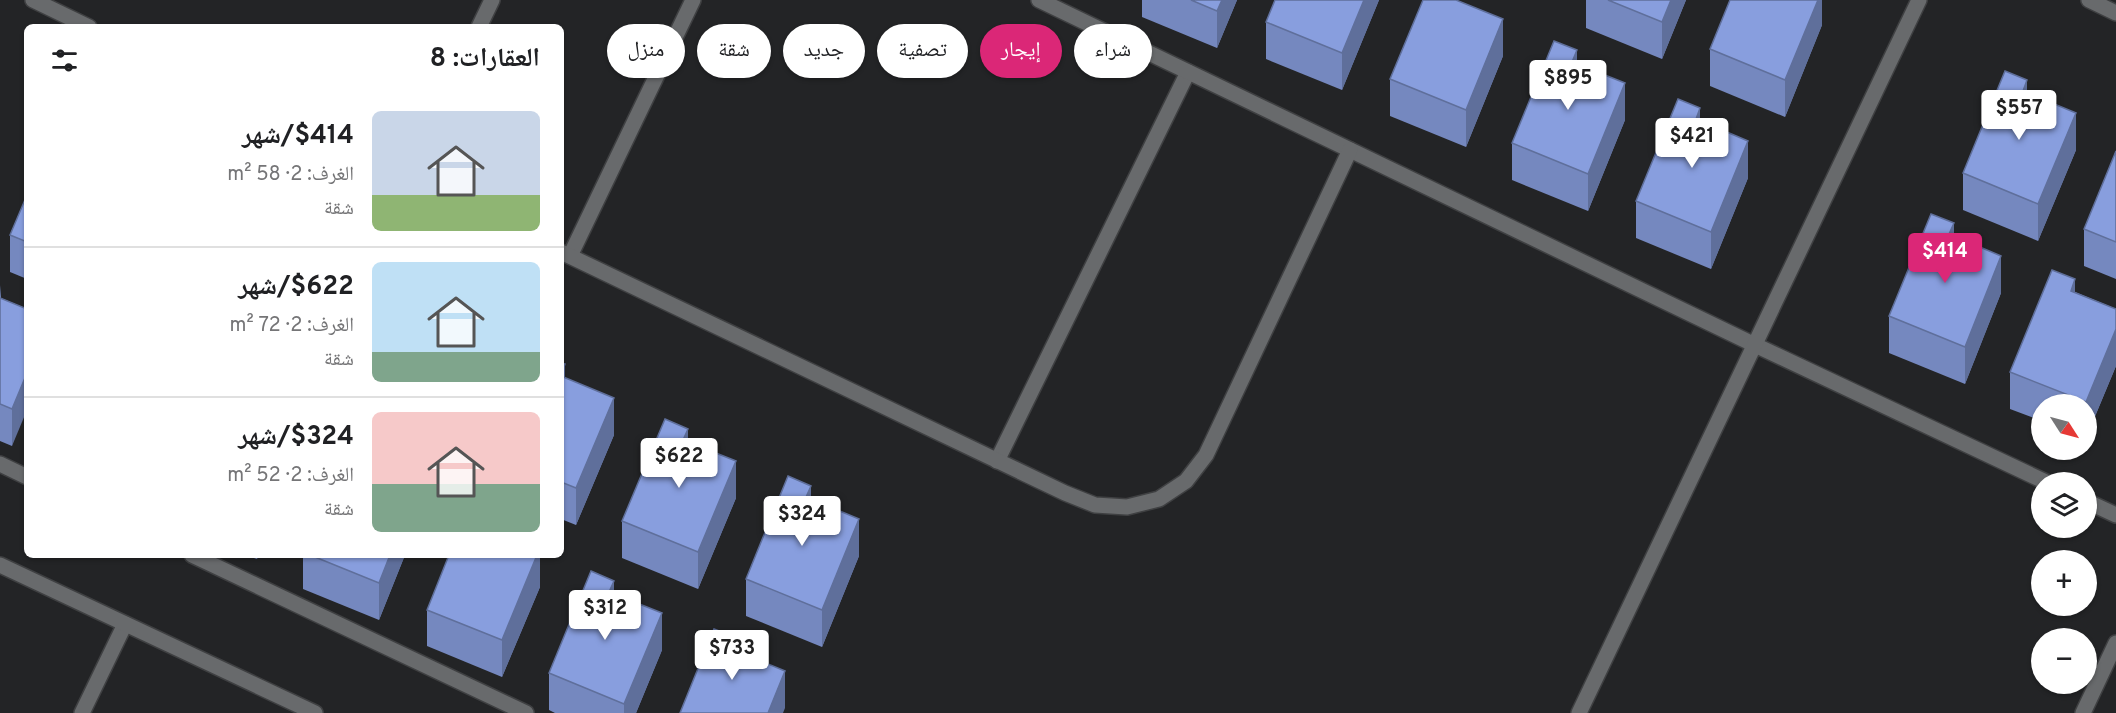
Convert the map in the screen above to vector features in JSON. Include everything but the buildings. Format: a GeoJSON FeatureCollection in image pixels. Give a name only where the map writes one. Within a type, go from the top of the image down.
{"type":"FeatureCollection","features":[{"type":"Feature","properties":{"kind":"street"},"geometry":{"type":"LineString","coordinates":[[33,0],[83,24]]}},
{"type":"Feature","properties":{"kind":"street"},"geometry":{"type":"LineString","coordinates":[[480,24],[492,0]]}},
{"type":"Feature","properties":{"kind":"street"},"geometry":{"type":"LineString","coordinates":[[693,0],[565,254],[997,461],[1095,505],[1127,507],[1159,499],[1186,481],[1206,455],[1350,150]]}},
{"type":"Feature","properties":{"kind":"street"},"geometry":{"type":"LineString","coordinates":[[1039,0],[1755,345],[2031,475]]}},
{"type":"Feature","properties":{"kind":"street"},"geometry":{"type":"LineString","coordinates":[[1580,712],[1919,0]]}},
{"type":"Feature","properties":{"kind":"street"},"geometry":{"type":"LineString","coordinates":[[2089,0],[2116,13]]}},
{"type":"Feature","properties":{"kind":"street"},"geometry":{"type":"LineString","coordinates":[[997,461],[1188,72]]}},
{"type":"Feature","properties":{"kind":"street"},"geometry":{"type":"LineString","coordinates":[[0,464],[24,476]]}},
{"type":"Feature","properties":{"kind":"street"},"geometry":{"type":"LineString","coordinates":[[2097,506],[2116,515]]}},
{"type":"Feature","properties":{"kind":"street"},"geometry":{"type":"LineString","coordinates":[[198,558],[526,713]]}},
{"type":"Feature","properties":{"kind":"street"},"geometry":{"type":"LineString","coordinates":[[0,565],[315,713]]}},
{"type":"Feature","properties":{"kind":"street"},"geometry":{"type":"LineString","coordinates":[[82,713],[125,624]]}},
{"type":"Feature","properties":{"kind":"street"},"geometry":{"type":"LineString","coordinates":[[2083,713],[2116,643]]}}]}
